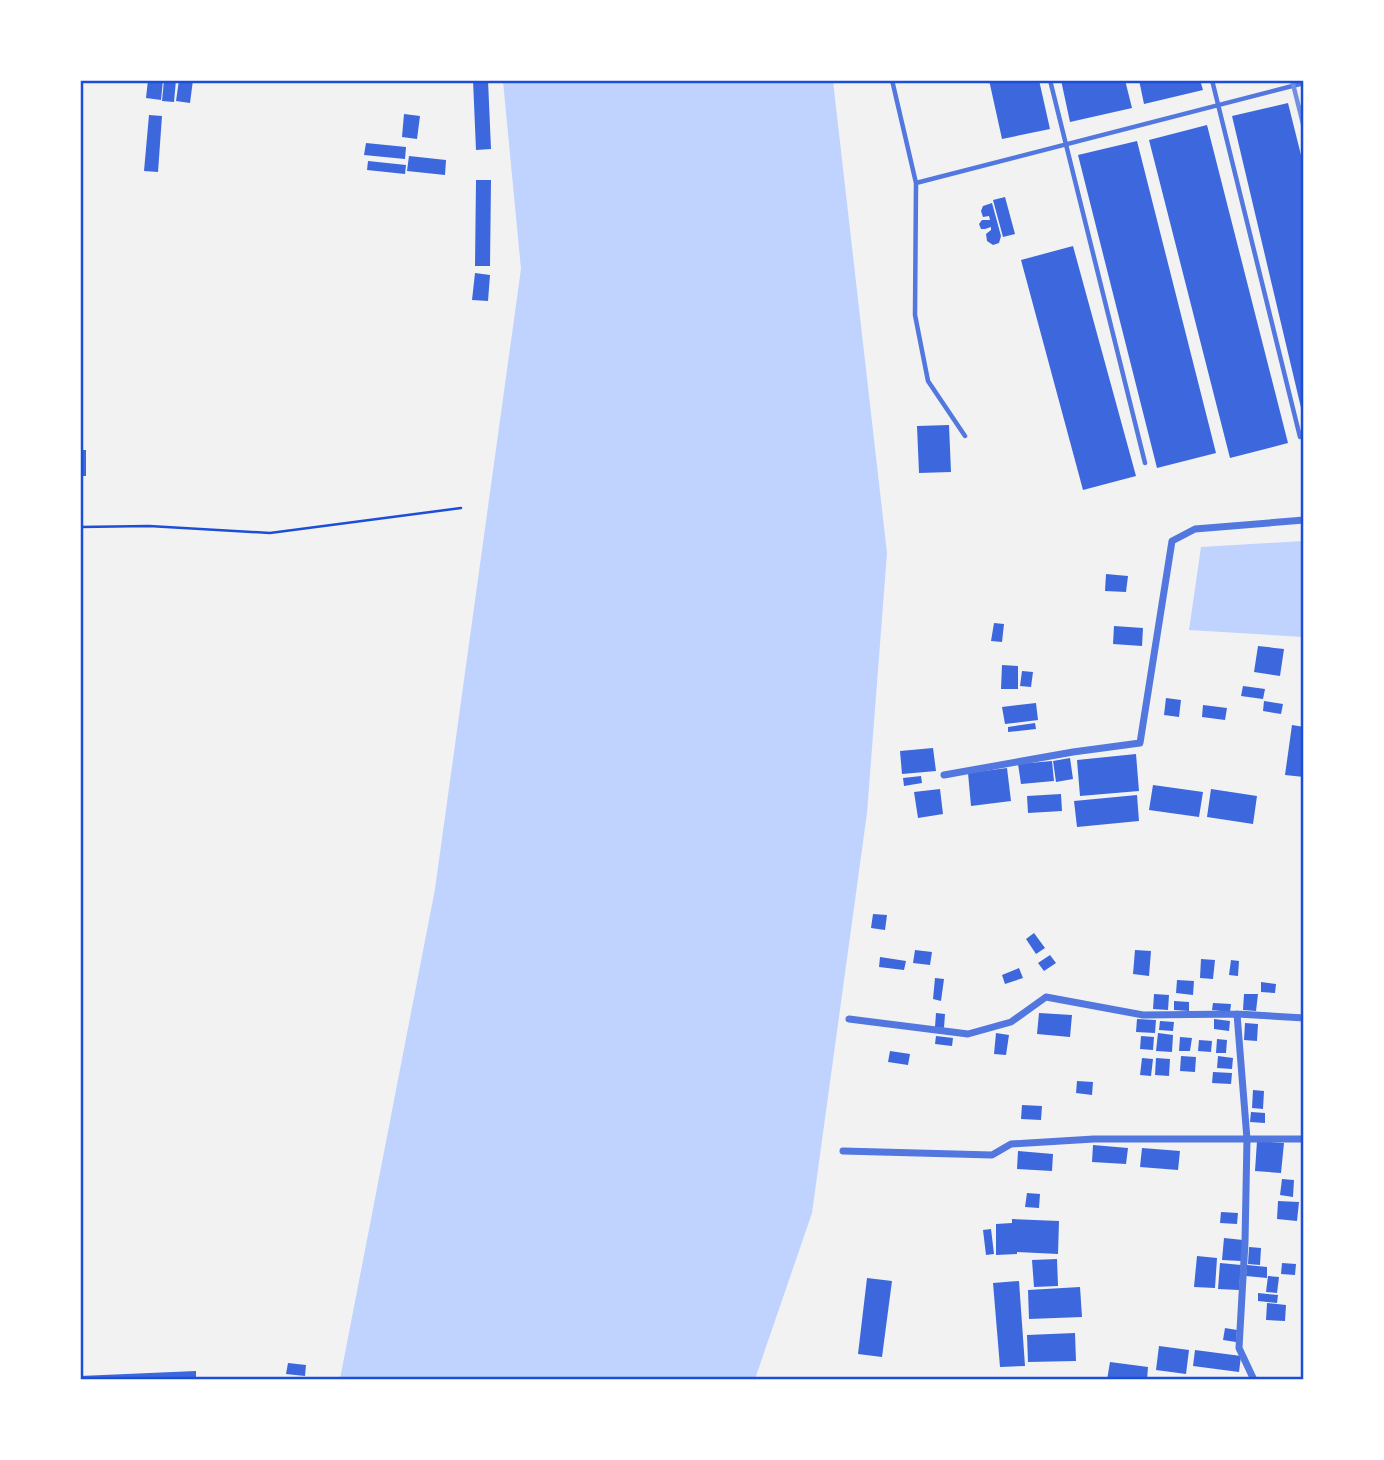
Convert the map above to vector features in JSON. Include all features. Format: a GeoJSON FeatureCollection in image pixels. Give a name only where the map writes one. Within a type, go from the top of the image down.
{"type":"FeatureCollection","features":[{"type":"Feature","properties":{"kind":"street"},"geometry":{"type":"LineString","coordinates":[[944,775],[1140,743],[1172,541],[1195,528],[1304,520]]}},
{"type":"Feature","properties":{"kind":"street"},"geometry":{"type":"LineString","coordinates":[[849,1019],[968,1034],[1011,1022],[1046,997],[1143,1015],[1237,1014],[1304,1018]]}},
{"type":"Feature","properties":{"kind":"street"},"geometry":{"type":"LineString","coordinates":[[1237,1014],[1247,1139],[1239,1348],[1254,1380]]}},
{"type":"Feature","properties":{"kind":"street"},"geometry":{"type":"LineString","coordinates":[[843,1151],[992,1155],[1011,1144],[1094,1139],[1304,1139]]}},
{"type":"Feature","properties":{"kind":"lane"},"geometry":{"type":"LineString","coordinates":[[892,80],[916,183],[915,315],[928,381],[965,436]]}},
{"type":"Feature","properties":{"kind":"lane"},"geometry":{"type":"LineString","coordinates":[[1050,80],[1145,463]]}},
{"type":"Feature","properties":{"kind":"lane"},"geometry":{"type":"LineString","coordinates":[[1212,80],[1300,437]]}},
{"type":"Feature","properties":{"kind":"lane"},"geometry":{"type":"LineString","coordinates":[[916,183],[1304,83]]}},
{"type":"Feature","properties":{"kind":"path"},"geometry":{"type":"LineString","coordinates":[[80,527],[149,526],[270,533],[461,508]]}},
{"type":"Feature","properties":{"kind":"water"},"geometry":{"type":"Polygon","coordinates":[[[503,81],[833,81],[887,553],[867,813],[812,1213],[755,1379],[340,1379],[435,889],[521,269],[503,81]]]}},
{"type":"Feature","properties":{"kind":"water"},"geometry":{"type":"Polygon","coordinates":[[[1303,541],[1303,637],[1189,630],[1201,547],[1303,541]]]}},
{"type":"Feature","properties":{"kind":"building"},"geometry":{"type":"Polygon","coordinates":[[[148,80],[163,80],[161,100],[146,98],[148,80]]]}},
{"type":"Feature","properties":{"kind":"building"},"geometry":{"type":"Polygon","coordinates":[[[164,80],[176,80],[174,102],[162,101],[164,80]]]}},
{"type":"Feature","properties":{"kind":"building"},"geometry":{"type":"Polygon","coordinates":[[[179,80],[193,80],[190,103],[176,101],[179,80]]]}},
{"type":"Feature","properties":{"kind":"building"},"geometry":{"type":"Polygon","coordinates":[[[473,80],[488,80],[491,149],[476,150],[473,80]]]}},
{"type":"Feature","properties":{"kind":"building"},"geometry":{"type":"Polygon","coordinates":[[[989,80],[1039,80],[1050,129],[1002,139],[989,80]]]}},
{"type":"Feature","properties":{"kind":"building"},"geometry":{"type":"Polygon","coordinates":[[[1061,80],[1125,80],[1132,108],[1070,122],[1061,80]]]}},
{"type":"Feature","properties":{"kind":"building"},"geometry":{"type":"Polygon","coordinates":[[[1139,80],[1200,80],[1203,90],[1144,104],[1139,80]]]}},
{"type":"Feature","properties":{"kind":"building"},"geometry":{"type":"Polygon","coordinates":[[[1288,103],[1304,167],[1302,412],[1232,116],[1288,103]]]}},
{"type":"Feature","properties":{"kind":"building"},"geometry":{"type":"Polygon","coordinates":[[[404,114],[420,116],[417,139],[402,137],[404,114]]]}},
{"type":"Feature","properties":{"kind":"building"},"geometry":{"type":"Polygon","coordinates":[[[149,115],[162,116],[158,172],[144,171],[149,115]]]}},
{"type":"Feature","properties":{"kind":"building"},"geometry":{"type":"Polygon","coordinates":[[[1207,125],[1288,443],[1230,458],[1149,140],[1207,125]]]}},
{"type":"Feature","properties":{"kind":"building"},"geometry":{"type":"Polygon","coordinates":[[[1137,141],[1216,453],[1157,468],[1078,155],[1137,141]]]}},
{"type":"Feature","properties":{"kind":"building"},"geometry":{"type":"Polygon","coordinates":[[[366,143],[406,147],[405,159],[364,155],[366,143]]]}},
{"type":"Feature","properties":{"kind":"building"},"geometry":{"type":"Polygon","coordinates":[[[409,156],[446,160],[445,175],[407,171],[409,156]]]}},
{"type":"Feature","properties":{"kind":"building"},"geometry":{"type":"Polygon","coordinates":[[[368,161],[406,165],[405,174],[367,170],[368,161]]]}},
{"type":"Feature","properties":{"kind":"building"},"geometry":{"type":"Polygon","coordinates":[[[476,180],[491,180],[490,266],[475,266],[476,180]]]}},
{"type":"Feature","properties":{"kind":"building"},"geometry":{"type":"Polygon","coordinates":[[[1005,197],[1015,234],[1003,237],[993,200],[1005,197]]]}},
{"type":"Feature","properties":{"kind":"building"},"geometry":{"type":"Polygon","coordinates":[[[992,203],[1001,236],[999,243],[993,245],[987,241],[986,234],[991,227],[981,229],[979,224],[982,220],[990,220],[989,216],[983,217],[981,211],[983,206],[992,203]]]}},
{"type":"Feature","properties":{"kind":"building"},"geometry":{"type":"Polygon","coordinates":[[[1073,246],[1136,476],[1083,490],[1021,260],[1073,246]]]}},
{"type":"Feature","properties":{"kind":"building"},"geometry":{"type":"Polygon","coordinates":[[[475,273],[490,275],[488,301],[472,300],[475,273]]]}},
{"type":"Feature","properties":{"kind":"building"},"geometry":{"type":"Polygon","coordinates":[[[949,425],[951,472],[919,473],[917,426],[949,425]]]}},
{"type":"Feature","properties":{"kind":"building"},"geometry":{"type":"Polygon","coordinates":[[[80,450],[86,450],[86,476],[80,476],[80,450]]]}},
{"type":"Feature","properties":{"kind":"building"},"geometry":{"type":"Polygon","coordinates":[[[1106,574],[1128,576],[1126,592],[1105,591],[1106,574]]]}},
{"type":"Feature","properties":{"kind":"building"},"geometry":{"type":"Polygon","coordinates":[[[994,623],[1004,624],[1002,642],[991,641],[994,623]]]}},
{"type":"Feature","properties":{"kind":"building"},"geometry":{"type":"Polygon","coordinates":[[[1114,626],[1143,628],[1142,646],[1113,644],[1114,626]]]}},
{"type":"Feature","properties":{"kind":"building"},"geometry":{"type":"Polygon","coordinates":[[[1258,646],[1284,649],[1280,676],[1254,672],[1258,646]]]}},
{"type":"Feature","properties":{"kind":"building"},"geometry":{"type":"Polygon","coordinates":[[[1002,665],[1018,666],[1018,689],[1001,689],[1002,665]]]}},
{"type":"Feature","properties":{"kind":"building"},"geometry":{"type":"Polygon","coordinates":[[[1022,671],[1033,672],[1031,687],[1020,686],[1022,671]]]}},
{"type":"Feature","properties":{"kind":"building"},"geometry":{"type":"Polygon","coordinates":[[[1243,686],[1265,689],[1263,699],[1241,696],[1243,686]]]}},
{"type":"Feature","properties":{"kind":"building"},"geometry":{"type":"Polygon","coordinates":[[[1166,698],[1181,700],[1179,717],[1164,715],[1166,698]]]}},
{"type":"Feature","properties":{"kind":"building"},"geometry":{"type":"Polygon","coordinates":[[[1264,701],[1283,704],[1281,714],[1263,711],[1264,701]]]}},
{"type":"Feature","properties":{"kind":"building"},"geometry":{"type":"Polygon","coordinates":[[[1036,703],[1038,720],[1005,724],[1002,707],[1036,703]]]}},
{"type":"Feature","properties":{"kind":"building"},"geometry":{"type":"Polygon","coordinates":[[[1203,705],[1227,708],[1225,720],[1202,717],[1203,705]]]}},
{"type":"Feature","properties":{"kind":"building"},"geometry":{"type":"Polygon","coordinates":[[[1035,723],[1036,729],[1008,732],[1008,727],[1035,723]]]}},
{"type":"Feature","properties":{"kind":"building"},"geometry":{"type":"Polygon","coordinates":[[[1292,725],[1304,727],[1304,777],[1285,775],[1292,725]]]}},
{"type":"Feature","properties":{"kind":"building"},"geometry":{"type":"Polygon","coordinates":[[[933,748],[936,771],[902,774],[900,751],[933,748]]]}},
{"type":"Feature","properties":{"kind":"building"},"geometry":{"type":"Polygon","coordinates":[[[1136,754],[1139,791],[1080,796],[1077,760],[1136,754]]]}},
{"type":"Feature","properties":{"kind":"building"},"geometry":{"type":"Polygon","coordinates":[[[1070,758],[1073,779],[1056,782],[1053,761],[1070,758]]]}},
{"type":"Feature","properties":{"kind":"building"},"geometry":{"type":"Polygon","coordinates":[[[1052,761],[1054,781],[1021,784],[1018,764],[1052,761]]]}},
{"type":"Feature","properties":{"kind":"building"},"geometry":{"type":"Polygon","coordinates":[[[1007,768],[1011,801],[971,806],[968,773],[1007,768]]]}},
{"type":"Feature","properties":{"kind":"building"},"geometry":{"type":"Polygon","coordinates":[[[921,776],[922,783],[904,786],[903,778],[921,776]]]}},
{"type":"Feature","properties":{"kind":"building"},"geometry":{"type":"Polygon","coordinates":[[[1153,785],[1203,792],[1199,817],[1149,810],[1153,785]]]}},
{"type":"Feature","properties":{"kind":"building"},"geometry":{"type":"Polygon","coordinates":[[[940,789],[943,814],[918,818],[914,792],[940,789]]]}},
{"type":"Feature","properties":{"kind":"building"},"geometry":{"type":"Polygon","coordinates":[[[1211,789],[1257,796],[1253,824],[1207,817],[1211,789]]]}},
{"type":"Feature","properties":{"kind":"building"},"geometry":{"type":"Polygon","coordinates":[[[1061,794],[1062,811],[1028,813],[1027,796],[1061,794]]]}},
{"type":"Feature","properties":{"kind":"building"},"geometry":{"type":"Polygon","coordinates":[[[1137,795],[1139,821],[1077,827],[1074,801],[1137,795]]]}},
{"type":"Feature","properties":{"kind":"building"},"geometry":{"type":"Polygon","coordinates":[[[873,914],[887,915],[885,930],[871,928],[873,914]]]}},
{"type":"Feature","properties":{"kind":"building"},"geometry":{"type":"Polygon","coordinates":[[[1034,933],[1045,948],[1036,954],[1026,939],[1034,933]]]}},
{"type":"Feature","properties":{"kind":"building"},"geometry":{"type":"Polygon","coordinates":[[[915,950],[932,952],[930,965],[913,963],[915,950]]]}},
{"type":"Feature","properties":{"kind":"building"},"geometry":{"type":"Polygon","coordinates":[[[1135,950],[1151,951],[1149,976],[1133,974],[1135,950]]]}},
{"type":"Feature","properties":{"kind":"building"},"geometry":{"type":"Polygon","coordinates":[[[1050,955],[1056,963],[1044,971],[1038,963],[1050,955]]]}},
{"type":"Feature","properties":{"kind":"building"},"geometry":{"type":"Polygon","coordinates":[[[880,957],[906,961],[904,970],[879,967],[880,957]]]}},
{"type":"Feature","properties":{"kind":"building"},"geometry":{"type":"Polygon","coordinates":[[[1201,959],[1215,960],[1213,979],[1200,978],[1201,959]]]}},
{"type":"Feature","properties":{"kind":"building"},"geometry":{"type":"Polygon","coordinates":[[[1231,960],[1239,961],[1238,976],[1229,975],[1231,960]]]}},
{"type":"Feature","properties":{"kind":"building"},"geometry":{"type":"Polygon","coordinates":[[[1019,968],[1023,978],[1005,984],[1002,975],[1019,968]]]}},
{"type":"Feature","properties":{"kind":"building"},"geometry":{"type":"Polygon","coordinates":[[[935,978],[944,979],[941,1001],[933,999],[935,978]]]}},
{"type":"Feature","properties":{"kind":"building"},"geometry":{"type":"Polygon","coordinates":[[[1177,980],[1194,981],[1193,995],[1176,993],[1177,980]]]}},
{"type":"Feature","properties":{"kind":"building"},"geometry":{"type":"Polygon","coordinates":[[[1261,982],[1276,984],[1275,993],[1261,992],[1261,982]]]}},
{"type":"Feature","properties":{"kind":"building"},"geometry":{"type":"Polygon","coordinates":[[[1154,994],[1169,995],[1168,1010],[1153,1009],[1154,994]]]}},
{"type":"Feature","properties":{"kind":"building"},"geometry":{"type":"Polygon","coordinates":[[[1244,994],[1258,994],[1256,1011],[1243,1010],[1244,994]]]}},
{"type":"Feature","properties":{"kind":"building"},"geometry":{"type":"Polygon","coordinates":[[[1174,1001],[1189,1002],[1189,1011],[1174,1010],[1174,1001]]]}},
{"type":"Feature","properties":{"kind":"building"},"geometry":{"type":"Polygon","coordinates":[[[1213,1003],[1231,1004],[1230,1012],[1212,1010],[1213,1003]]]}},
{"type":"Feature","properties":{"kind":"building"},"geometry":{"type":"Polygon","coordinates":[[[936,1013],[945,1014],[944,1028],[935,1027],[936,1013]]]}},
{"type":"Feature","properties":{"kind":"building"},"geometry":{"type":"Polygon","coordinates":[[[1039,1013],[1072,1015],[1070,1037],[1037,1034],[1039,1013]]]}},
{"type":"Feature","properties":{"kind":"building"},"geometry":{"type":"Polygon","coordinates":[[[1137,1019],[1156,1020],[1155,1033],[1136,1032],[1137,1019]]]}},
{"type":"Feature","properties":{"kind":"building"},"geometry":{"type":"Polygon","coordinates":[[[1214,1019],[1230,1021],[1229,1031],[1214,1029],[1214,1019]]]}},
{"type":"Feature","properties":{"kind":"building"},"geometry":{"type":"Polygon","coordinates":[[[1160,1021],[1174,1022],[1173,1031],[1159,1030],[1160,1021]]]}},
{"type":"Feature","properties":{"kind":"building"},"geometry":{"type":"Polygon","coordinates":[[[1245,1023],[1258,1024],[1257,1041],[1244,1040],[1245,1023]]]}},
{"type":"Feature","properties":{"kind":"building"},"geometry":{"type":"Polygon","coordinates":[[[996,1033],[1009,1035],[1006,1055],[994,1054],[996,1033]]]}},
{"type":"Feature","properties":{"kind":"building"},"geometry":{"type":"Polygon","coordinates":[[[1158,1033],[1173,1035],[1172,1052],[1156,1051],[1158,1033]]]}},
{"type":"Feature","properties":{"kind":"building"},"geometry":{"type":"Polygon","coordinates":[[[936,1036],[953,1038],[952,1046],[935,1044],[936,1036]]]}},
{"type":"Feature","properties":{"kind":"building"},"geometry":{"type":"Polygon","coordinates":[[[1141,1036],[1154,1037],[1153,1050],[1140,1049],[1141,1036]]]}},
{"type":"Feature","properties":{"kind":"building"},"geometry":{"type":"Polygon","coordinates":[[[1180,1037],[1192,1038],[1190,1051],[1179,1051],[1180,1037]]]}},
{"type":"Feature","properties":{"kind":"building"},"geometry":{"type":"Polygon","coordinates":[[[1217,1039],[1227,1040],[1226,1053],[1216,1053],[1217,1039]]]}},
{"type":"Feature","properties":{"kind":"building"},"geometry":{"type":"Polygon","coordinates":[[[1199,1040],[1212,1041],[1211,1052],[1198,1051],[1199,1040]]]}},
{"type":"Feature","properties":{"kind":"building"},"geometry":{"type":"Polygon","coordinates":[[[890,1051],[910,1054],[908,1065],[888,1062],[890,1051]]]}},
{"type":"Feature","properties":{"kind":"building"},"geometry":{"type":"Polygon","coordinates":[[[1181,1056],[1196,1057],[1195,1072],[1180,1071],[1181,1056]]]}},
{"type":"Feature","properties":{"kind":"building"},"geometry":{"type":"Polygon","coordinates":[[[1218,1056],[1233,1058],[1232,1069],[1217,1068],[1218,1056]]]}},
{"type":"Feature","properties":{"kind":"building"},"geometry":{"type":"Polygon","coordinates":[[[1142,1058],[1153,1059],[1151,1076],[1140,1075],[1142,1058]]]}},
{"type":"Feature","properties":{"kind":"building"},"geometry":{"type":"Polygon","coordinates":[[[1156,1058],[1170,1059],[1169,1076],[1155,1075],[1156,1058]]]}},
{"type":"Feature","properties":{"kind":"building"},"geometry":{"type":"Polygon","coordinates":[[[1213,1072],[1232,1073],[1231,1084],[1212,1083],[1213,1072]]]}},
{"type":"Feature","properties":{"kind":"building"},"geometry":{"type":"Polygon","coordinates":[[[1077,1081],[1093,1082],[1092,1095],[1076,1093],[1077,1081]]]}},
{"type":"Feature","properties":{"kind":"building"},"geometry":{"type":"Polygon","coordinates":[[[1253,1090],[1264,1091],[1263,1109],[1252,1108],[1253,1090]]]}},
{"type":"Feature","properties":{"kind":"building"},"geometry":{"type":"Polygon","coordinates":[[[1022,1105],[1042,1106],[1041,1120],[1021,1119],[1022,1105]]]}},
{"type":"Feature","properties":{"kind":"building"},"geometry":{"type":"Polygon","coordinates":[[[1251,1112],[1265,1113],[1265,1123],[1250,1122],[1251,1112]]]}},
{"type":"Feature","properties":{"kind":"building"},"geometry":{"type":"Polygon","coordinates":[[[1257,1141],[1284,1143],[1281,1173],[1255,1171],[1257,1141]]]}},
{"type":"Feature","properties":{"kind":"building"},"geometry":{"type":"Polygon","coordinates":[[[1093,1145],[1128,1148],[1126,1164],[1092,1162],[1093,1145]]]}},
{"type":"Feature","properties":{"kind":"building"},"geometry":{"type":"Polygon","coordinates":[[[1142,1148],[1180,1151],[1178,1170],[1140,1167],[1142,1148]]]}},
{"type":"Feature","properties":{"kind":"building"},"geometry":{"type":"Polygon","coordinates":[[[1018,1151],[1053,1154],[1052,1171],[1017,1169],[1018,1151]]]}},
{"type":"Feature","properties":{"kind":"building"},"geometry":{"type":"Polygon","coordinates":[[[1282,1179],[1294,1180],[1293,1197],[1280,1195],[1282,1179]]]}},
{"type":"Feature","properties":{"kind":"building"},"geometry":{"type":"Polygon","coordinates":[[[1027,1193],[1040,1194],[1039,1208],[1025,1207],[1027,1193]]]}},
{"type":"Feature","properties":{"kind":"building"},"geometry":{"type":"Polygon","coordinates":[[[1278,1201],[1299,1202],[1297,1221],[1277,1219],[1278,1201]]]}},
{"type":"Feature","properties":{"kind":"building"},"geometry":{"type":"Polygon","coordinates":[[[1221,1212],[1238,1213],[1237,1224],[1220,1223],[1221,1212]]]}},
{"type":"Feature","properties":{"kind":"building"},"geometry":{"type":"Polygon","coordinates":[[[1012,1219],[1059,1221],[1058,1254],[1017,1252],[996,1255],[996,1224],[1012,1223],[1012,1219]]]}},
{"type":"Feature","properties":{"kind":"building"},"geometry":{"type":"Polygon","coordinates":[[[991,1229],[994,1254],[986,1255],[983,1230],[991,1229]]]}},
{"type":"Feature","properties":{"kind":"building"},"geometry":{"type":"Polygon","coordinates":[[[1224,1238],[1243,1240],[1241,1261],[1222,1260],[1224,1238]]]}},
{"type":"Feature","properties":{"kind":"building"},"geometry":{"type":"Polygon","coordinates":[[[1249,1247],[1261,1248],[1260,1265],[1248,1264],[1249,1247]]]}},
{"type":"Feature","properties":{"kind":"building"},"geometry":{"type":"Polygon","coordinates":[[[1197,1256],[1217,1258],[1215,1288],[1194,1287],[1197,1256]]]}},
{"type":"Feature","properties":{"kind":"building"},"geometry":{"type":"Polygon","coordinates":[[[1057,1259],[1058,1286],[1034,1287],[1032,1260],[1057,1259]]]}},
{"type":"Feature","properties":{"kind":"building"},"geometry":{"type":"Polygon","coordinates":[[[1220,1263],[1241,1265],[1239,1290],[1218,1289],[1220,1263]]]}},
{"type":"Feature","properties":{"kind":"building"},"geometry":{"type":"Polygon","coordinates":[[[1282,1263],[1296,1264],[1295,1275],[1281,1274],[1282,1263]]]}},
{"type":"Feature","properties":{"kind":"building"},"geometry":{"type":"Polygon","coordinates":[[[1247,1265],[1267,1267],[1267,1278],[1246,1276],[1247,1265]]]}},
{"type":"Feature","properties":{"kind":"building"},"geometry":{"type":"Polygon","coordinates":[[[1268,1276],[1279,1277],[1277,1293],[1266,1292],[1268,1276]]]}},
{"type":"Feature","properties":{"kind":"building"},"geometry":{"type":"Polygon","coordinates":[[[867,1278],[892,1281],[882,1357],[858,1354],[867,1278]]]}},
{"type":"Feature","properties":{"kind":"building"},"geometry":{"type":"Polygon","coordinates":[[[1019,1281],[1025,1366],[1000,1367],[993,1283],[1019,1281]]]}},
{"type":"Feature","properties":{"kind":"building"},"geometry":{"type":"Polygon","coordinates":[[[1080,1287],[1082,1317],[1029,1319],[1028,1290],[1080,1287]]]}},
{"type":"Feature","properties":{"kind":"building"},"geometry":{"type":"Polygon","coordinates":[[[1258,1293],[1278,1295],[1277,1303],[1258,1301],[1258,1293]]]}},
{"type":"Feature","properties":{"kind":"building"},"geometry":{"type":"Polygon","coordinates":[[[1267,1303],[1286,1305],[1285,1321],[1266,1320],[1267,1303]]]}},
{"type":"Feature","properties":{"kind":"building"},"geometry":{"type":"Polygon","coordinates":[[[1225,1328],[1237,1330],[1236,1342],[1223,1340],[1225,1328]]]}},
{"type":"Feature","properties":{"kind":"building"},"geometry":{"type":"Polygon","coordinates":[[[1075,1333],[1076,1361],[1028,1362],[1027,1335],[1075,1333]]]}},
{"type":"Feature","properties":{"kind":"building"},"geometry":{"type":"Polygon","coordinates":[[[1159,1346],[1189,1350],[1186,1374],[1156,1370],[1159,1346]]]}},
{"type":"Feature","properties":{"kind":"building"},"geometry":{"type":"Polygon","coordinates":[[[1195,1350],[1241,1356],[1239,1372],[1193,1366],[1195,1350]]]}},
{"type":"Feature","properties":{"kind":"building"},"geometry":{"type":"Polygon","coordinates":[[[1110,1362],[1148,1367],[1147,1380],[1107,1380],[1110,1362]]]}},
{"type":"Feature","properties":{"kind":"building"},"geometry":{"type":"Polygon","coordinates":[[[288,1363],[306,1365],[305,1376],[286,1374],[288,1363]]]}},
{"type":"Feature","properties":{"kind":"building"},"geometry":{"type":"Polygon","coordinates":[[[196,1371],[196,1380],[80,1380],[80,1376],[196,1371]]]}},
{"type":"Feature","properties":{"kind":"railway"},"geometry":{"type":"LineString","coordinates":[[1292,80],[1304,128]]}}]}
